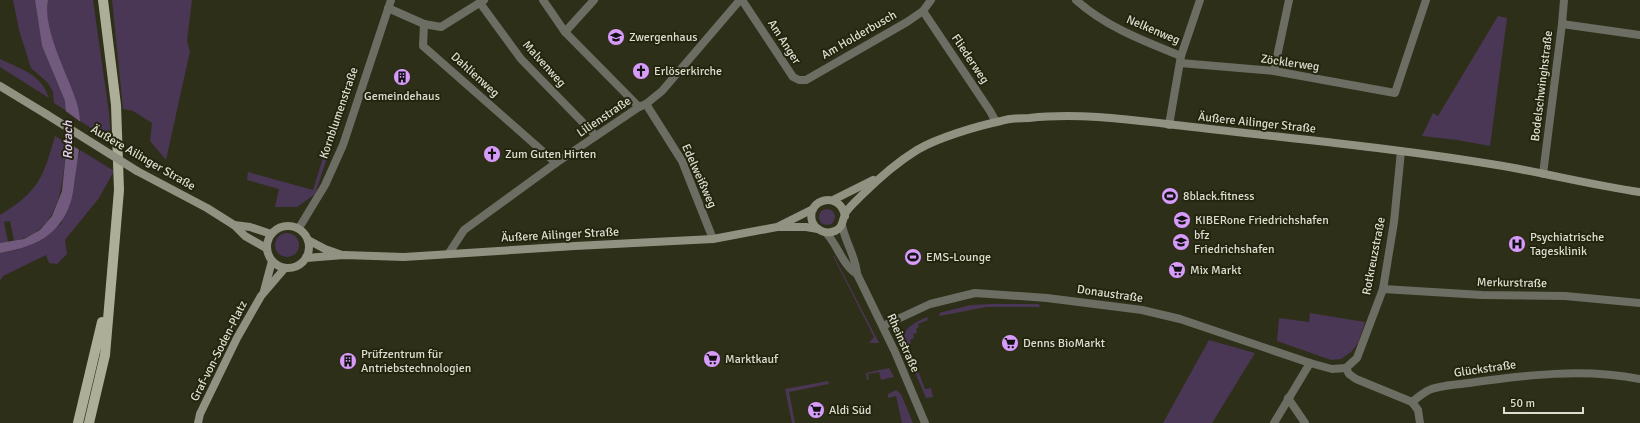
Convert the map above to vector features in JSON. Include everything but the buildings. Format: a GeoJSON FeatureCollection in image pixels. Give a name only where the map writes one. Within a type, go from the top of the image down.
{"type":"FeatureCollection","features":[{"type":"Feature","properties":{"kind":"main road"},"geometry":{"type":"LineString","coordinates":[[90,423],[105,355],[119,190],[116,105],[103,0]]}},
{"type":"Feature","properties":{"kind":"main road","name":"Äußere Ailinger Straße"},"geometry":{"type":"LineString","coordinates":[[0,86],[136,171],[207,208],[234,225],[245,236],[266,248]]}},
{"type":"Feature","properties":{"kind":"main road","name":"Äußere Ailinger Straße"},"geometry":{"type":"LineString","coordinates":[[881,176],[918,150],[944,138],[1002,120],[1049,116],[1110,118],[1400,151],[1499,165],[1604,187],[1640,192]]}},
{"type":"Feature","properties":{"kind":"main road"},"geometry":{"type":"LineString","coordinates":[[881,176],[847,210],[842,225],[835,231],[826,233],[818,229],[812,220],[813,209],[820,202],[824,200],[833,200],[881,176]]}},
{"type":"Feature","properties":{"kind":"main road"},"geometry":{"type":"LineString","coordinates":[[833,200],[841,206],[845,216]]}},
{"type":"Feature","properties":{"kind":"main road","name":"Äußere Ailinger Straße"},"geometry":{"type":"LineString","coordinates":[[777,226],[813,209]]}},
{"type":"Feature","properties":{"kind":"main road","name":"Äußere Ailinger Straße"},"geometry":{"type":"LineString","coordinates":[[234,225],[250,227],[271,234]]}},
{"type":"Feature","properties":{"kind":"main road"},"geometry":{"type":"LineString","coordinates":[[284,226],[298,228],[305,234],[308,240],[309,249],[306,258],[296,266],[285,268],[277,265],[272,261],[266,248],[271,234],[277,228],[284,226]]}},
{"type":"Feature","properties":{"kind":"main road","name":"Äußere Ailinger Straße"},"geometry":{"type":"LineString","coordinates":[[306,258],[344,255],[404,257],[449,253],[712,239],[777,226],[818,229]]}},
{"type":"Feature","properties":{"kind":"main road","name":"Äußere Ailinger Straße"},"geometry":{"type":"LineString","coordinates":[[308,240],[325,249],[344,255]]}},
{"type":"Feature","properties":{"kind":"main road","name":"Graf-von-Soden-Platz"},"geometry":{"type":"LineString","coordinates":[[264,292],[272,261]]}},
{"type":"Feature","properties":{"kind":"main road","name":"Graf-von-Soden-Platz"},"geometry":{"type":"LineString","coordinates":[[198,423],[200,414],[237,338],[264,292],[285,268]]}},
{"type":"Feature","properties":{"kind":"main road"},"geometry":{"type":"LineString","coordinates":[[78,423],[110,290]]}},
{"type":"Feature","properties":{"kind":"street","name":"Kornblumenstraße"},"geometry":{"type":"LineString","coordinates":[[298,228],[325,185],[343,145],[391,0]]}},
{"type":"Feature","properties":{"kind":"street","name":"Edelweißweg"},"geometry":{"type":"LineString","coordinates":[[543,0],[565,32],[642,106],[682,161],[712,239]]}},
{"type":"Feature","properties":{"kind":"street"},"geometry":{"type":"LineString","coordinates":[[565,32],[594,0]]}},
{"type":"Feature","properties":{"kind":"street","name":"Am Anger"},"geometry":{"type":"LineString","coordinates":[[741,0],[793,77]]}},
{"type":"Feature","properties":{"kind":"street","name":"Lilienstraße"},"geometry":{"type":"LineString","coordinates":[[449,253],[464,230],[556,163],[662,91],[741,0]]}},
{"type":"Feature","properties":{"kind":"street","name":"Am Holderbusch"},"geometry":{"type":"LineString","coordinates":[[793,77],[799,80],[806,80],[907,22],[923,11],[931,0]]}},
{"type":"Feature","properties":{"kind":"street","name":"Nelkenweg"},"geometry":{"type":"LineString","coordinates":[[1076,0],[1126,33],[1181,60]]}},
{"type":"Feature","properties":{"kind":"street"},"geometry":{"type":"LineString","coordinates":[[1169,125],[1181,60],[1200,0]]}},
{"type":"Feature","properties":{"kind":"street"},"geometry":{"type":"LineString","coordinates":[[1274,72],[1289,0]]}},
{"type":"Feature","properties":{"kind":"street","name":"Zöcklerweg"},"geometry":{"type":"LineString","coordinates":[[1181,60],[1274,72],[1395,93],[1426,0]]}},
{"type":"Feature","properties":{"kind":"street","name":"Bodelschwinghstraße"},"geometry":{"type":"LineString","coordinates":[[1543,174],[1564,0]]}},
{"type":"Feature","properties":{"kind":"street"},"geometry":{"type":"LineString","coordinates":[[388,8],[424,24],[441,27],[482,1]]}},
{"type":"Feature","properties":{"kind":"street","name":"Malvenweg"},"geometry":{"type":"LineString","coordinates":[[482,1],[521,59],[596,136]]}},
{"type":"Feature","properties":{"kind":"street","name":"Fliederweg"},"geometry":{"type":"LineString","coordinates":[[923,11],[996,122]]}},
{"type":"Feature","properties":{"kind":"street","name":"Dahlienweg"},"geometry":{"type":"LineString","coordinates":[[424,24],[423,46],[556,163]]}},
{"type":"Feature","properties":{"kind":"street"},"geometry":{"type":"LineString","coordinates":[[1562,24],[1640,36]]}},
{"type":"Feature","properties":{"kind":"street","name":"Rotkreuzstraße"},"geometry":{"type":"LineString","coordinates":[[1346,368],[1357,358],[1383,289],[1394,222],[1400,151]]}},
{"type":"Feature","properties":{"kind":"street","name":"Rheinstraße"},"geometry":{"type":"LineString","coordinates":[[842,225],[847,244],[856,266],[856,274],[883,326],[925,423]]}},
{"type":"Feature","properties":{"kind":"street","name":"Rheinstraße"},"geometry":{"type":"LineString","coordinates":[[826,233],[831,238],[850,270],[856,274]]}},
{"type":"Feature","properties":{"kind":"street","name":"Merkurstraße"},"geometry":{"type":"LineString","coordinates":[[1383,289],[1482,295],[1564,296],[1640,303]]}},
{"type":"Feature","properties":{"kind":"street","name":"Donaustraße"},"geometry":{"type":"LineString","coordinates":[[883,326],[930,304],[975,293],[1047,298],[1142,310],[1180,319],[1310,363],[1332,369],[1346,368]]}},
{"type":"Feature","properties":{"kind":"street"},"geometry":{"type":"LineString","coordinates":[[1274,423],[1310,363]]}},
{"type":"Feature","properties":{"kind":"street"},"geometry":{"type":"LineString","coordinates":[[1346,368],[1349,374],[1356,379],[1412,402],[1418,410],[1420,423]]}},
{"type":"Feature","properties":{"kind":"street","name":"Glückstraße"},"geometry":{"type":"LineString","coordinates":[[1412,402],[1428,391],[1451,386],[1517,377],[1538,375],[1616,375],[1640,379]]}},
{"type":"Feature","properties":{"kind":"street"},"geometry":{"type":"LineString","coordinates":[[1288,398],[1305,423]]}},
{"type":"Feature","properties":{"kind":"shaded area"},"geometry":{"type":"Polygon","coordinates":[[[13,0],[35,0],[42,46],[65,101],[65,110],[54,103],[53,92],[48,83],[31,68],[19,30],[13,0]]]}},
{"type":"Feature","properties":{"kind":"shaded area"},"geometry":{"type":"Polygon","coordinates":[[[48,0],[93,0],[109,113],[111,141],[80,121],[72,92],[49,28],[47,13],[48,0]]]}},
{"type":"Feature","properties":{"kind":"shaded area"},"geometry":{"type":"Polygon","coordinates":[[[112,0],[192,0],[187,41],[190,51],[166,160],[150,141],[152,123],[133,111],[123,109],[112,0]]]}},
{"type":"Feature","properties":{"kind":"shaded area"},"geometry":{"type":"Polygon","coordinates":[[[1498,16],[1507,18],[1490,146],[1422,136],[1433,113],[1438,116],[1498,16]]]}},
{"type":"Feature","properties":{"kind":"shaded area"},"geometry":{"type":"Polygon","coordinates":[[[0,59],[23,69],[36,78],[41,83],[49,98],[0,67],[0,59]]]}},
{"type":"Feature","properties":{"kind":"shaded area"},"geometry":{"type":"Polygon","coordinates":[[[338,109],[342,113],[315,194],[297,207],[275,207],[279,189],[247,180],[248,172],[313,190],[338,109]]]}},
{"type":"Feature","properties":{"kind":"shaded area"},"geometry":{"type":"Polygon","coordinates":[[[55,136],[67,143],[61,189],[51,216],[42,227],[30,236],[14,241],[10,221],[4,222],[8,242],[0,243],[0,215],[23,198],[38,182],[47,163],[55,136]]]}},
{"type":"Feature","properties":{"kind":"shaded area"},"geometry":{"type":"Polygon","coordinates":[[[80,150],[114,171],[99,198],[65,240],[67,254],[57,264],[49,263],[46,255],[3,276],[0,281],[0,253],[17,250],[61,224],[80,150]]]}},
{"type":"Feature","properties":{"kind":"shaded area"},"geometry":{"type":"Polygon","coordinates":[[[827,209],[833,211],[835,217],[833,223],[827,225],[821,223],[819,217],[821,211],[827,209]]]}},
{"type":"Feature","properties":{"kind":"shaded area"},"geometry":{"type":"Polygon","coordinates":[[[287,233],[292,234],[298,240],[298,250],[292,256],[287,257],[282,256],[276,250],[275,245],[276,240],[282,234],[287,233]]]}},
{"type":"Feature","properties":{"kind":"shaded area"},"geometry":{"type":"Polygon","coordinates":[[[833,256],[879,343],[869,343],[874,337],[833,256]]]}},
{"type":"Feature","properties":{"kind":"shaded area"},"geometry":{"type":"Polygon","coordinates":[[[1039,304],[1040,307],[986,307],[940,316],[939,313],[971,305],[1039,304]]]}},
{"type":"Feature","properties":{"kind":"shaded area"},"geometry":{"type":"Polygon","coordinates":[[[1310,313],[1365,322],[1358,343],[1351,352],[1341,359],[1331,360],[1277,341],[1279,318],[1309,322],[1310,313]]]}},
{"type":"Feature","properties":{"kind":"shaded area"},"geometry":{"type":"Polygon","coordinates":[[[927,317],[928,320],[918,324],[919,327],[916,329],[917,333],[913,334],[914,338],[910,340],[911,344],[908,345],[914,360],[910,362],[904,346],[904,334],[911,325],[927,317]]]}},
{"type":"Feature","properties":{"kind":"shaded area"},"geometry":{"type":"Polygon","coordinates":[[[1209,340],[1255,353],[1212,423],[1163,423],[1209,340]]]}},
{"type":"Feature","properties":{"kind":"shaded area"},"geometry":{"type":"Polygon","coordinates":[[[915,363],[925,389],[931,388],[933,397],[926,398],[912,365],[915,363]]]}},
{"type":"Feature","properties":{"kind":"shaded area"},"geometry":{"type":"Polygon","coordinates":[[[889,368],[894,377],[881,380],[879,372],[868,374],[869,379],[867,380],[866,373],[889,368]]]}},
{"type":"Feature","properties":{"kind":"shaded area"},"geometry":{"type":"Polygon","coordinates":[[[828,381],[829,384],[789,392],[795,423],[792,423],[785,389],[828,381]]]}},
{"type":"Feature","properties":{"kind":"shaded area"},"geometry":{"type":"Polygon","coordinates":[[[896,390],[901,394],[913,423],[902,423],[896,396],[888,398],[888,394],[896,390]]]}},
{"type":"Feature","properties":{"kind":"water","name":"Rotach"},"geometry":{"type":"Polygon","coordinates":[[[35,0],[48,0],[47,12],[49,26],[78,107],[80,139],[73,193],[66,213],[53,231],[35,243],[0,253],[0,243],[24,239],[40,230],[52,216],[62,191],[67,143],[65,101],[42,46],[35,0]]]}},
{"type":"Feature","properties":{"kind":"pier"},"geometry":{"type":"Polygon","coordinates":[[[63,109],[82,123],[81,151],[65,141],[63,109]]]}},
{"type":"Feature","properties":{"kind":"place","name":"Zwergenhaus"},"geometry":{"type":"Point","coordinates":[616,37]}},
{"type":"Feature","properties":{"kind":"place","name":"Erlöserkirche"},"geometry":{"type":"Point","coordinates":[641,71]}},
{"type":"Feature","properties":{"kind":"place","name":"Gemeindehaus"},"geometry":{"type":"Point","coordinates":[402,77]}},
{"type":"Feature","properties":{"kind":"place","name":"Zum Guten Hirten"},"geometry":{"type":"Point","coordinates":[492,154]}},
{"type":"Feature","properties":{"kind":"place","name":"8black.fitness"},"geometry":{"type":"Point","coordinates":[1170,196]}},
{"type":"Feature","properties":{"kind":"place","name":"KIBERone Friedrichshafen"},"geometry":{"type":"Point","coordinates":[1182,220]}},
{"type":"Feature","properties":{"kind":"place","name":"bfz Friedrichshafen"},"geometry":{"type":"Point","coordinates":[1181,242]}},
{"type":"Feature","properties":{"kind":"place","name":"Psychiatrische Tagesklinik"},"geometry":{"type":"Point","coordinates":[1517,244]}},
{"type":"Feature","properties":{"kind":"place","name":"EMS-Lounge"},"geometry":{"type":"Point","coordinates":[913,257]}},
{"type":"Feature","properties":{"kind":"place","name":"Mix Markt"},"geometry":{"type":"Point","coordinates":[1177,270]}},
{"type":"Feature","properties":{"kind":"place","name":"Denns BioMarkt"},"geometry":{"type":"Point","coordinates":[1010,343]}},
{"type":"Feature","properties":{"kind":"place","name":"Marktkauf"},"geometry":{"type":"Point","coordinates":[712,359]}},
{"type":"Feature","properties":{"kind":"place","name":"Prüfzentrum für Antriebstechnologien"},"geometry":{"type":"Point","coordinates":[348,361]}},
{"type":"Feature","properties":{"kind":"place","name":"Aldi Süd"},"geometry":{"type":"Point","coordinates":[816,410]}}]}
